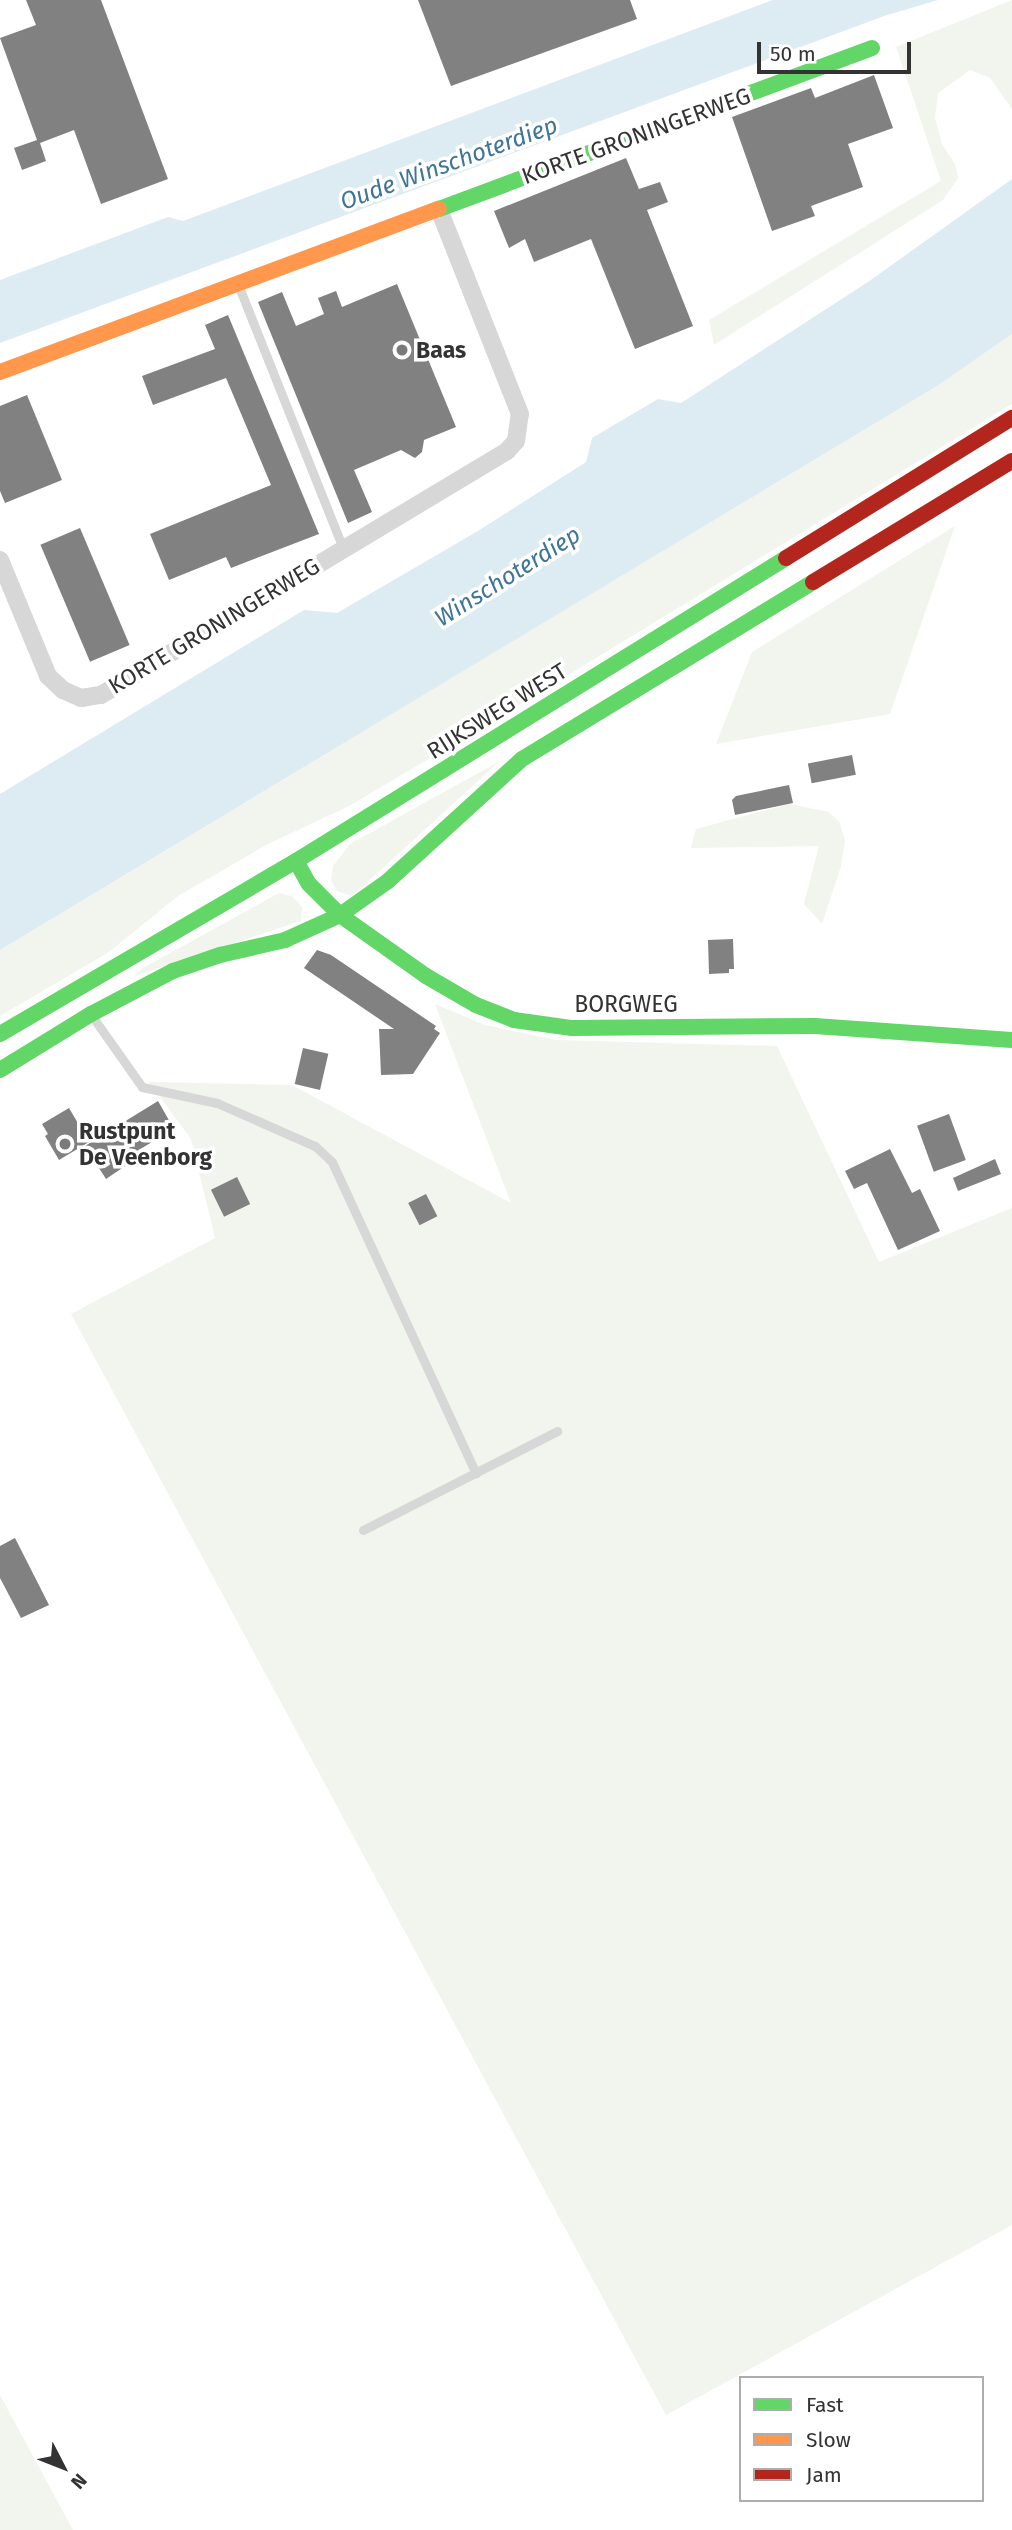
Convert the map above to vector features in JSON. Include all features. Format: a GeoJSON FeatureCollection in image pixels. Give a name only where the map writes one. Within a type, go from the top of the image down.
{"type":"FeatureCollection","features":[{"type":"Feature","properties":{"kind":"street","name":"KORTE GRONINGERWEG"},"geometry":{"type":"LineString","coordinates":[[0,372],[872,48]]}},
{"type":"Feature","properties":{"kind":"street","name":"KORTE GRONINGERWEG"},"geometry":{"type":"LineString","coordinates":[[0,560],[48,676],[63,690],[81,698],[101,695],[507,451],[516,441],[520,429],[520,414],[439,209]]}},
{"type":"Feature","properties":{"kind":"street","name":"RIJKSWEG WEST"},"geometry":{"type":"LineString","coordinates":[[0,1034],[296,861],[1012,418]]}},
{"type":"Feature","properties":{"kind":"street"},"geometry":{"type":"LineString","coordinates":[[0,1070],[92,1014],[173,971],[220,955],[285,940],[340,915],[388,881],[522,759],[1012,461]]}},
{"type":"Feature","properties":{"kind":"street","name":"BORGWEG"},"geometry":{"type":"LineString","coordinates":[[296,861],[309,884],[340,915],[396,956],[495,1015],[533,1024],[572,1028],[815,1026],[1012,1040]]}},
{"type":"Feature","properties":{"kind":"lane","name":"KORTE GRONINGERWEG"},"geometry":{"type":"LineString","coordinates":[[237,284],[343,549]]}},
{"type":"Feature","properties":{"kind":"lane"},"geometry":{"type":"LineString","coordinates":[[92,1014],[142,1087],[217,1104],[315,1146],[332,1162],[476,1473]]}},
{"type":"Feature","properties":{"kind":"lane"},"geometry":{"type":"LineString","coordinates":[[363,1530],[557,1431]]}},
{"type":"Feature","properties":{"kind":"shaded area"},"geometry":{"type":"Polygon","coordinates":[[[1012,0],[1012,109],[990,78],[970,70],[938,93],[935,118],[942,144],[955,164],[958,178],[943,200],[714,345],[709,320],[941,181],[896,47],[1012,0]]]}},
{"type":"Feature","properties":{"kind":"shaded area"},"geometry":{"type":"Polygon","coordinates":[[[1012,334],[1012,404],[349,806],[268,844],[178,896],[109,952],[0,1016],[0,950],[937,386],[1012,334]]]}},
{"type":"Feature","properties":{"kind":"shaded area"},"geometry":{"type":"Polygon","coordinates":[[[955,526],[890,714],[716,744],[752,652],[955,526]]]}},
{"type":"Feature","properties":{"kind":"shaded area"},"geometry":{"type":"Polygon","coordinates":[[[500,761],[352,896],[337,891],[331,880],[333,866],[350,844],[500,761]]]}},
{"type":"Feature","properties":{"kind":"shaded area"},"geometry":{"type":"Polygon","coordinates":[[[789,804],[829,812],[840,823],[845,841],[841,866],[822,924],[804,904],[819,846],[691,848],[696,829],[789,804]]]}},
{"type":"Feature","properties":{"kind":"shaded area"},"geometry":{"type":"Polygon","coordinates":[[[279,893],[292,896],[302,907],[301,921],[135,976],[143,968],[279,893]]]}},
{"type":"Feature","properties":{"kind":"shaded area"},"geometry":{"type":"Polygon","coordinates":[[[435,1004],[485,1025],[556,1040],[777,1046],[879,1262],[1012,1208],[1012,2225],[666,2415],[71,1314],[215,1238],[191,1139],[149,1082],[292,1085],[511,1203],[435,1004]]]}},
{"type":"Feature","properties":{"kind":"shaded area"},"geometry":{"type":"Polygon","coordinates":[[[0,2395],[73,2530],[0,2530],[0,2395]]]}},
{"type":"Feature","properties":{"kind":"water","name":"Oude Winschoterdiep"},"geometry":{"type":"Polygon","coordinates":[[[773,0],[938,0],[884,16],[0,343],[0,280],[168,217],[183,221],[773,0]]]}},
{"type":"Feature","properties":{"kind":"water","name":"Winschoterdiep"},"geometry":{"type":"Polygon","coordinates":[[[1012,179],[1012,334],[937,386],[0,950],[0,794],[304,610],[337,613],[478,531],[586,462],[592,438],[658,399],[681,403],[868,282],[1012,179]]]}},
{"type":"Feature","properties":{"kind":"building"},"geometry":{"type":"Polygon","coordinates":[[[26,0],[101,0],[168,179],[101,204],[74,130],[40,143],[46,161],[22,170],[14,148],[37,140],[0,38],[36,25],[26,0]]]}},
{"type":"Feature","properties":{"kind":"building"},"geometry":{"type":"Polygon","coordinates":[[[418,0],[630,0],[637,19],[451,86],[418,0]]]}},
{"type":"Feature","properties":{"kind":"building"},"geometry":{"type":"Polygon","coordinates":[[[874,75],[893,128],[848,144],[863,187],[811,206],[815,216],[772,231],[732,117],[811,88],[815,98],[874,75]]]}},
{"type":"Feature","properties":{"kind":"building"},"geometry":{"type":"Polygon","coordinates":[[[626,158],[639,189],[660,182],[668,202],[647,210],[693,326],[635,349],[591,239],[534,262],[525,239],[509,248],[494,211],[626,158]]]}},
{"type":"Feature","properties":{"kind":"building"},"geometry":{"type":"Polygon","coordinates":[[[397,284],[456,427],[424,440],[422,452],[415,458],[401,450],[354,470],[372,512],[348,523],[258,302],[282,292],[296,326],[324,314],[318,298],[336,291],[342,307],[397,284]]]}},
{"type":"Feature","properties":{"kind":"building"},"geometry":{"type":"Polygon","coordinates":[[[228,315],[319,534],[231,568],[226,557],[169,580],[150,534],[271,485],[226,378],[153,405],[142,376],[215,349],[205,325],[228,315]]]}},
{"type":"Feature","properties":{"kind":"building"},"geometry":{"type":"Polygon","coordinates":[[[27,395],[62,480],[5,503],[0,491],[0,406],[27,395]]]}},
{"type":"Feature","properties":{"kind":"building"},"geometry":{"type":"Polygon","coordinates":[[[80,528],[130,645],[90,662],[40,545],[80,528]]]}},
{"type":"Feature","properties":{"kind":"building"},"geometry":{"type":"Polygon","coordinates":[[[852,755],[856,775],[812,783],[808,764],[852,755]]]}},
{"type":"Feature","properties":{"kind":"building"},"geometry":{"type":"Polygon","coordinates":[[[789,785],[793,803],[735,815],[732,800],[736,796],[789,785]]]}},
{"type":"Feature","properties":{"kind":"building"},"geometry":{"type":"Polygon","coordinates":[[[733,939],[734,969],[729,969],[729,973],[709,974],[708,940],[733,939]]]}},
{"type":"Feature","properties":{"kind":"building"},"geometry":{"type":"Polygon","coordinates":[[[317,950],[331,955],[436,1026],[434,1029],[440,1033],[413,1074],[381,1075],[379,1029],[394,1029],[304,968],[317,950]]]}},
{"type":"Feature","properties":{"kind":"building"},"geometry":{"type":"Polygon","coordinates":[[[303,1048],[328,1054],[320,1090],[295,1084],[303,1048]]]}},
{"type":"Feature","properties":{"kind":"building"},"geometry":{"type":"Polygon","coordinates":[[[158,1101],[174,1129],[137,1151],[140,1156],[106,1179],[85,1146],[158,1101]]]}},
{"type":"Feature","properties":{"kind":"building"},"geometry":{"type":"Polygon","coordinates":[[[69,1108],[89,1142],[59,1160],[45,1136],[48,1134],[42,1124],[69,1108]]]}},
{"type":"Feature","properties":{"kind":"building"},"geometry":{"type":"Polygon","coordinates":[[[949,1114],[966,1160],[934,1172],[917,1126],[949,1114]]]}},
{"type":"Feature","properties":{"kind":"building"},"geometry":{"type":"Polygon","coordinates":[[[890,1149],[912,1193],[920,1189],[940,1231],[898,1250],[867,1183],[854,1189],[845,1171],[890,1149]]]}},
{"type":"Feature","properties":{"kind":"building"},"geometry":{"type":"Polygon","coordinates":[[[995,1159],[1001,1174],[958,1191],[953,1178],[995,1159]]]}},
{"type":"Feature","properties":{"kind":"building"},"geometry":{"type":"Polygon","coordinates":[[[237,1177],[250,1204],[224,1217],[211,1190],[237,1177]]]}},
{"type":"Feature","properties":{"kind":"building"},"geometry":{"type":"Polygon","coordinates":[[[426,1194],[437,1216],[420,1225],[408,1203],[426,1194]]]}},
{"type":"Feature","properties":{"kind":"building"},"geometry":{"type":"Polygon","coordinates":[[[15,1538],[49,1605],[21,1618],[0,1578],[0,1546],[15,1538]]]}},
{"type":"Feature","properties":{"kind":"traffic: fast"},"geometry":{"type":"LineString","coordinates":[[439,209],[872,48]]}},
{"type":"Feature","properties":{"kind":"traffic: fast"},"geometry":{"type":"LineString","coordinates":[[0,1034],[296,861],[786,558]]}},
{"type":"Feature","properties":{"kind":"traffic: fast"},"geometry":{"type":"LineString","coordinates":[[0,1070],[91,1014],[173,971],[220,955],[285,940],[340,915],[388,881],[522,759],[813,582]]}},
{"type":"Feature","properties":{"kind":"traffic: fast"},"geometry":{"type":"LineString","coordinates":[[296,861],[309,884],[340,915],[426,976],[476,1005],[514,1020],[572,1028],[815,1026],[1012,1040]]}},
{"type":"Feature","properties":{"kind":"traffic: slow"},"geometry":{"type":"LineString","coordinates":[[0,372],[439,209]]}},
{"type":"Feature","properties":{"kind":"traffic: jam"},"geometry":{"type":"LineString","coordinates":[[786,558],[1012,418]]}},
{"type":"Feature","properties":{"kind":"traffic: jam"},"geometry":{"type":"LineString","coordinates":[[813,582],[1012,461]]}},
{"type":"Feature","properties":{"kind":"place","name":"Baas"},"geometry":{"type":"Point","coordinates":[402,350]}},
{"type":"Feature","properties":{"kind":"place","name":"Rustpunt De Veenborg"},"geometry":{"type":"Point","coordinates":[65,1144]}}]}
